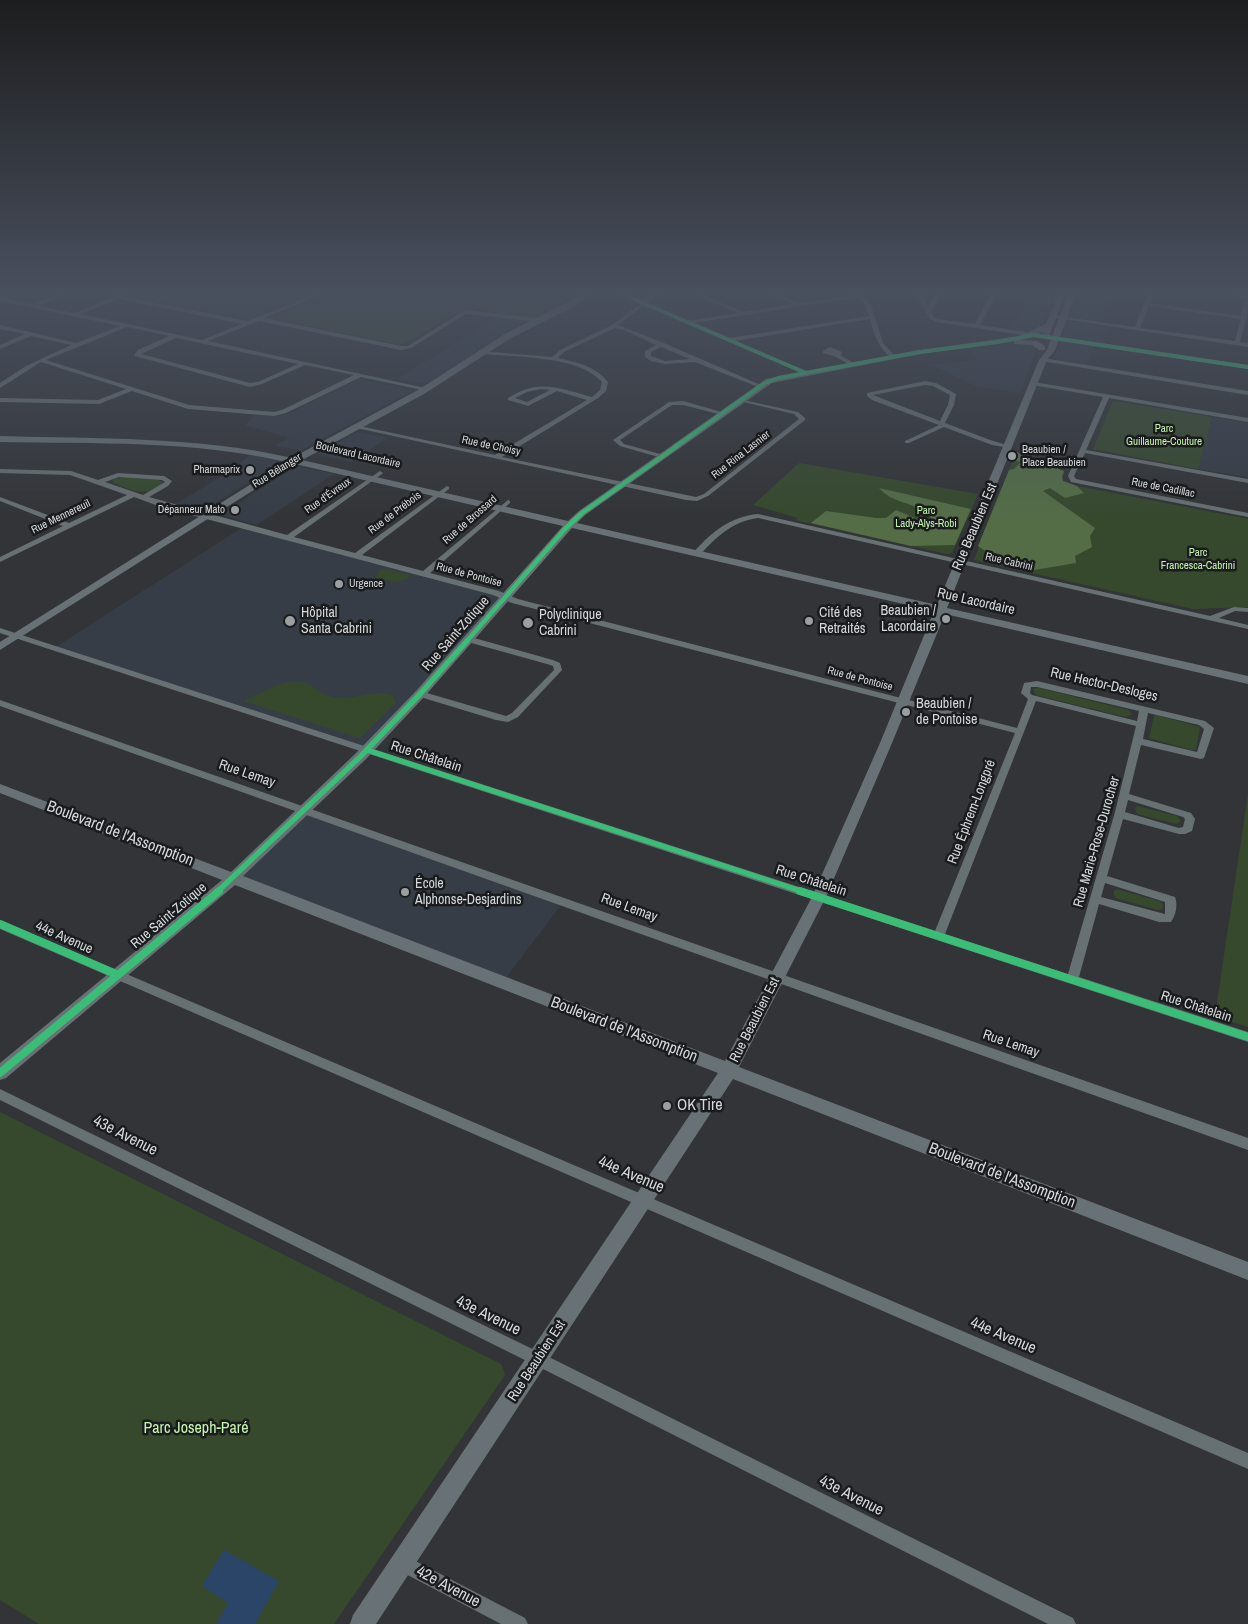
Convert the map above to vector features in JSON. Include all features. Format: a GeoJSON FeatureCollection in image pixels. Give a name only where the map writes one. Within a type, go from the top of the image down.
{"type":"FeatureCollection","features":[{"type":"Feature","properties":{"kind":"street"},"geometry":{"type":"LineString","coordinates":[[0,386],[22,370]]}},
{"type":"Feature","properties":{"kind":"street"},"geometry":{"type":"LineString","coordinates":[[72,370],[192,408],[277,414],[360,375]]}},
{"type":"Feature","properties":{"kind":"street"},"geometry":{"type":"LineString","coordinates":[[193,370],[250,385],[260,383],[289,370]]}},
{"type":"Feature","properties":{"kind":"street"},"geometry":{"type":"LineString","coordinates":[[336,370],[427,389]]}},
{"type":"Feature","properties":{"kind":"street","name":"Rue Bélanger"},"geometry":{"type":"LineString","coordinates":[[0,647],[303,455],[427,389],[457,370]]}},
{"type":"Feature","properties":{"kind":"street"},"geometry":{"type":"LineString","coordinates":[[497,458],[592,399],[604,388],[606,382],[600,374],[591,370]]}},
{"type":"Feature","properties":{"kind":"street"},"geometry":{"type":"LineString","coordinates":[[718,370],[745,382],[760,386]]}},
{"type":"Feature","properties":{"kind":"street"},"geometry":{"type":"LineString","coordinates":[[799,370],[806,373]]}},
{"type":"Feature","properties":{"kind":"street","name":"Rue Saint-Zotique"},"geometry":{"type":"LineString","coordinates":[[0,1073],[232,878],[366,750],[420,694],[505,596],[574,521],[622,484],[760,386],[773,380],[822,370]]}},
{"type":"Feature","properties":{"kind":"street","name":"Rue Beaubien Est"},"geometry":{"type":"LineString","coordinates":[[362,1624],[404,1564],[720,1085],[819,897],[903,702],[1039,370]]}},
{"type":"Feature","properties":{"kind":"street"},"geometry":{"type":"LineString","coordinates":[[1104,370],[1248,393]]}},
{"type":"Feature","properties":{"kind":"street"},"geometry":{"type":"LineString","coordinates":[[907,442],[942,424],[954,396],[934,384],[920,383],[870,394],[874,398],[903,411],[942,424],[995,445],[1008,447]]}},
{"type":"Feature","properties":{"kind":"street"},"geometry":{"type":"LineString","coordinates":[[1034,384],[1248,420]]}},
{"type":"Feature","properties":{"kind":"street"},"geometry":{"type":"LineString","coordinates":[[556,389],[530,404],[510,400],[522,392],[533,388],[549,387],[592,399]]}},
{"type":"Feature","properties":{"kind":"street"},"geometry":{"type":"LineString","coordinates":[[0,400],[98,402],[132,389]]}},
{"type":"Feature","properties":{"kind":"street"},"geometry":{"type":"LineString","coordinates":[[1107,396],[1083,450],[1248,480]]}},
{"type":"Feature","properties":{"kind":"street","name":"Rue Rina Lasnier"},"geometry":{"type":"LineString","coordinates":[[622,484],[686,498],[701,498],[803,418],[796,413],[741,400]]}},
{"type":"Feature","properties":{"kind":"street"},"geometry":{"type":"LineString","coordinates":[[662,456],[622,445],[616,440],[671,403],[682,403],[722,413]]}},
{"type":"Feature","properties":{"kind":"street","name":"Rue de Choisy"},"geometry":{"type":"LineString","coordinates":[[355,427],[622,484]]}},
{"type":"Feature","properties":{"kind":"street","name":"Boulevard Lacordaire"},"geometry":{"type":"LineString","coordinates":[[0,433],[194,438],[259,446],[303,455],[376,476]]}},
{"type":"Feature","properties":{"kind":"street","name":"Boulevard Lacordaire"},"geometry":{"type":"LineString","coordinates":[[0,439],[189,444],[241,450],[376,476],[700,550]]}},
{"type":"Feature","properties":{"kind":"street","name":"Rue de Cadillac"},"geometry":{"type":"LineString","coordinates":[[1083,450],[1071,476],[1074,481],[1248,516]]}},
{"type":"Feature","properties":{"kind":"street","name":"Rue de Pontoise"},"geometry":{"type":"LineString","coordinates":[[0,471],[70,472],[132,495],[505,596],[515,601],[1019,731]]}},
{"type":"Feature","properties":{"kind":"street"},"geometry":{"type":"LineString","coordinates":[[99,482],[118,475],[164,478],[169,481],[143,498]]}},
{"type":"Feature","properties":{"kind":"street","name":"Rue d'Évreux"},"geometry":{"type":"LineString","coordinates":[[288,538],[376,476]]}},
{"type":"Feature","properties":{"kind":"street","name":"Rue de Prébois"},"geometry":{"type":"LineString","coordinates":[[356,556],[443,491]]}},
{"type":"Feature","properties":{"kind":"street","name":"Rue Mennereuil"},"geometry":{"type":"LineString","coordinates":[[0,560],[132,495]]}},
{"type":"Feature","properties":{"kind":"street"},"geometry":{"type":"LineString","coordinates":[[0,499],[69,526]]}},
{"type":"Feature","properties":{"kind":"street","name":"Rue de Brossard"},"geometry":{"type":"LineString","coordinates":[[425,574],[504,505]]}},
{"type":"Feature","properties":{"kind":"street","name":"Rue Cabrini"},"geometry":{"type":"LineString","coordinates":[[700,550],[715,534],[728,526],[748,517],[758,516],[1248,627]]}},
{"type":"Feature","properties":{"kind":"street","name":"Rue Lacordaire"},"geometry":{"type":"LineString","coordinates":[[700,550],[942,605],[1248,670]]}},
{"type":"Feature","properties":{"kind":"street","name":"Rue Lacordaire"},"geometry":{"type":"LineString","coordinates":[[942,605],[1248,680]]}},
{"type":"Feature","properties":{"kind":"street"},"geometry":{"type":"LineString","coordinates":[[1210,618],[1234,609],[1248,610]]}},
{"type":"Feature","properties":{"kind":"street","name":"Rue Châtelain"},"geometry":{"type":"LineString","coordinates":[[0,630],[1248,1037]]}},
{"type":"Feature","properties":{"kind":"street"},"geometry":{"type":"LineString","coordinates":[[420,694],[508,719],[515,715],[558,670],[557,665],[550,662],[467,639]]}},
{"type":"Feature","properties":{"kind":"street","name":"Rue Hector-Desloges"},"geometry":{"type":"LineString","coordinates":[[1034,698],[1025,693],[1027,685],[1031,683],[1202,723],[1209,728],[1202,756],[1138,741]]}},
{"type":"Feature","properties":{"kind":"street"},"geometry":{"type":"LineString","coordinates":[[1034,698],[1141,725]]}},
{"type":"Feature","properties":{"kind":"street","name":"Rue Éphrem-Longpré"},"geometry":{"type":"LineString","coordinates":[[938,937],[1019,731],[1034,698]]}},
{"type":"Feature","properties":{"kind":"street","name":"Rue Lemay"},"geometry":{"type":"LineString","coordinates":[[0,703],[1248,1144]]}},
{"type":"Feature","properties":{"kind":"street","name":"Rue Marie-Rose-Durocher"},"geometry":{"type":"LineString","coordinates":[[1072,980],[1124,796],[1144,710]]}},
{"type":"Feature","properties":{"kind":"street","name":"Boulevard de l'Assomption"},"geometry":{"type":"LineString","coordinates":[[0,788],[1248,1271]]}},
{"type":"Feature","properties":{"kind":"street"},"geometry":{"type":"LineString","coordinates":[[1119,814],[1179,831],[1188,829],[1190,818],[1187,815],[1124,796]]}},
{"type":"Feature","properties":{"kind":"street"},"geometry":{"type":"LineString","coordinates":[[1095,900],[1159,918],[1167,919],[1170,915],[1172,904],[1170,900],[1101,878]]}},
{"type":"Feature","properties":{"kind":"street","name":"44e Avenue"},"geometry":{"type":"LineString","coordinates":[[0,924],[1248,1461]]}},
{"type":"Feature","properties":{"kind":"street","name":"43e Avenue"},"geometry":{"type":"LineString","coordinates":[[0,1094],[538,1359],[1067,1624]]}},
{"type":"Feature","properties":{"kind":"street","name":"42e Avenue"},"geometry":{"type":"LineString","coordinates":[[404,1564],[519,1624]]}},
{"type":"Feature","properties":{"kind":"shaded area"},"geometry":{"type":"Polygon","coordinates":[[[412,370],[448,370],[426,384],[397,379],[412,370]]]}},
{"type":"Feature","properties":{"kind":"shaded area"},"geometry":{"type":"Polygon","coordinates":[[[942,370],[1029,370],[1020,393],[976,386],[942,370]]]}},
{"type":"Feature","properties":{"kind":"shaded area"},"geometry":{"type":"Polygon","coordinates":[[[360,379],[414,390],[301,450],[275,446],[289,438],[245,425],[255,415],[272,416],[288,414],[360,379]]]}},
{"type":"Feature","properties":{"kind":"shaded area"},"geometry":{"type":"Polygon","coordinates":[[[1212,417],[1248,423],[1248,477],[1198,469],[1212,417]]]}},
{"type":"Feature","properties":{"kind":"shaded area"},"geometry":{"type":"Polygon","coordinates":[[[357,432],[388,438],[350,462],[316,454],[357,432]]]}},
{"type":"Feature","properties":{"kind":"shaded area"},"geometry":{"type":"Polygon","coordinates":[[[251,455],[280,463],[206,509],[199,510],[176,504],[230,471],[251,455]]]}},
{"type":"Feature","properties":{"kind":"shaded area"},"geometry":{"type":"Polygon","coordinates":[[[296,466],[334,474],[257,525],[220,515],[296,466]]]}},
{"type":"Feature","properties":{"kind":"shaded area","name":"Hôpital Santa Cabrini"},"geometry":{"type":"Polygon","coordinates":[[[243,527],[505,596],[367,750],[54,648],[243,527]]]}},
{"type":"Feature","properties":{"kind":"shaded area","name":"École Alphonse-Desjardins"},"geometry":{"type":"Polygon","coordinates":[[[303,810],[564,901],[502,983],[233,878],[303,810]]]}},
{"type":"Feature","properties":{"kind":"green space","name":"Parc Guillaume-Couture"},"geometry":{"type":"Polygon","coordinates":[[[1113,401],[1212,417],[1198,469],[1093,449],[1113,401]]]}},
{"type":"Feature","properties":{"kind":"green space","name":"Parc Francesca-Cabrini"},"geometry":{"type":"Polygon","coordinates":[[[1016,452],[1064,471],[1062,480],[1077,486],[1248,519],[1248,607],[1193,609],[974,560],[1016,452]]]}},
{"type":"Feature","properties":{"kind":"green space"},"geometry":{"type":"Polygon","coordinates":[[[1016,452],[1064,471],[1063,481],[1077,486],[1084,493],[1065,498],[1050,488],[1043,491],[1095,528],[1090,536],[1092,547],[1075,556],[1076,563],[1034,570],[1008,566],[978,546],[1009,470],[1014,469],[1021,462],[1013,460],[1016,452]]]}},
{"type":"Feature","properties":{"kind":"green space","name":"Parc Lady-Alys-Robi"},"geometry":{"type":"Polygon","coordinates":[[[799,463],[978,494],[952,553],[947,554],[795,520],[798,518],[753,505],[799,463]]]}},
{"type":"Feature","properties":{"kind":"green space"},"geometry":{"type":"Polygon","coordinates":[[[123,477],[163,482],[145,492],[125,488],[112,482],[114,479],[123,477]]]}},
{"type":"Feature","properties":{"kind":"green space"},"geometry":{"type":"Polygon","coordinates":[[[879,488],[971,509],[955,545],[911,546],[811,523],[826,511],[886,518],[896,510],[929,524],[931,518],[924,512],[892,498],[879,488]]]}},
{"type":"Feature","properties":{"kind":"green space"},"geometry":{"type":"Polygon","coordinates":[[[385,569],[410,575],[407,579],[394,582],[376,577],[379,571],[385,569]]]}},
{"type":"Feature","properties":{"kind":"green space"},"geometry":{"type":"Polygon","coordinates":[[[298,681],[309,684],[328,696],[347,698],[384,693],[394,697],[396,703],[360,738],[243,701],[283,683],[298,681]]]}},
{"type":"Feature","properties":{"kind":"green space"},"geometry":{"type":"Polygon","coordinates":[[[1038,688],[1128,710],[1132,714],[1126,717],[1036,695],[1033,689],[1038,688]]]}},
{"type":"Feature","properties":{"kind":"green space"},"geometry":{"type":"Polygon","coordinates":[[[1154,716],[1200,727],[1196,749],[1192,750],[1149,738],[1154,716]]]}},
{"type":"Feature","properties":{"kind":"green space"},"geometry":{"type":"Polygon","coordinates":[[[1248,794],[1248,1027],[1215,1016],[1248,794]]]}},
{"type":"Feature","properties":{"kind":"green space"},"geometry":{"type":"Polygon","coordinates":[[[1137,806],[1177,816],[1181,821],[1177,824],[1137,814],[1135,808],[1137,806]]]}},
{"type":"Feature","properties":{"kind":"green space"},"geometry":{"type":"Polygon","coordinates":[[[1116,889],[1159,901],[1163,904],[1162,909],[1158,910],[1116,898],[1113,892],[1116,889]]]}},
{"type":"Feature","properties":{"kind":"green space","name":"Parc Joseph-Paré"},"geometry":{"type":"Polygon","coordinates":[[[0,1112],[501,1364],[505,1375],[334,1624],[39,1624],[0,1600],[0,1112]]]}},
{"type":"Feature","properties":{"kind":"water"},"geometry":{"type":"Polygon","coordinates":[[[224,1550],[279,1581],[255,1624],[216,1624],[228,1603],[202,1586],[224,1550]]]}},
{"type":"Feature","properties":{"kind":"cycle path"},"geometry":{"type":"LineString","coordinates":[[799,370],[806,373]]}},
{"type":"Feature","properties":{"kind":"cycle path"},"geometry":{"type":"LineString","coordinates":[[0,1073],[220,890],[361,756],[420,694],[565,529],[582,513],[765,383],[778,378],[823,370]]}},
{"type":"Feature","properties":{"kind":"cycle path"},"geometry":{"type":"LineString","coordinates":[[367,750],[1248,1037]]}},
{"type":"Feature","properties":{"kind":"cycle path"},"geometry":{"type":"LineString","coordinates":[[0,924],[118,975]]}},
{"type":"Feature","properties":{"kind":"place","name":"Beaubien / Place Beaubien"},"geometry":{"type":"Point","coordinates":[1012,456]}},
{"type":"Feature","properties":{"kind":"place","name":"Pharmaprix"},"geometry":{"type":"Point","coordinates":[250,470]}},
{"type":"Feature","properties":{"kind":"place","name":"Dépanneur Mato"},"geometry":{"type":"Point","coordinates":[235,510]}},
{"type":"Feature","properties":{"kind":"place","name":"Urgence"},"geometry":{"type":"Point","coordinates":[339,584]}},
{"type":"Feature","properties":{"kind":"place","name":"Beaubien / Lacordaire"},"geometry":{"type":"Point","coordinates":[946,619]}},
{"type":"Feature","properties":{"kind":"place","name":"Hôpital Santa Cabrini"},"geometry":{"type":"Point","coordinates":[290,621]}},
{"type":"Feature","properties":{"kind":"place","name":"Cité des Retraités"},"geometry":{"type":"Point","coordinates":[809,621]}},
{"type":"Feature","properties":{"kind":"place","name":"Polyclinique Cabrini"},"geometry":{"type":"Point","coordinates":[528,623]}},
{"type":"Feature","properties":{"kind":"place","name":"Beaubien / de Pontoise"},"geometry":{"type":"Point","coordinates":[906,712]}},
{"type":"Feature","properties":{"kind":"place","name":"École Alphonse-Desjardins"},"geometry":{"type":"Point","coordinates":[405,892]}},
{"type":"Feature","properties":{"kind":"place","name":"OK Tire"},"geometry":{"type":"Point","coordinates":[667,1106]}}]}
